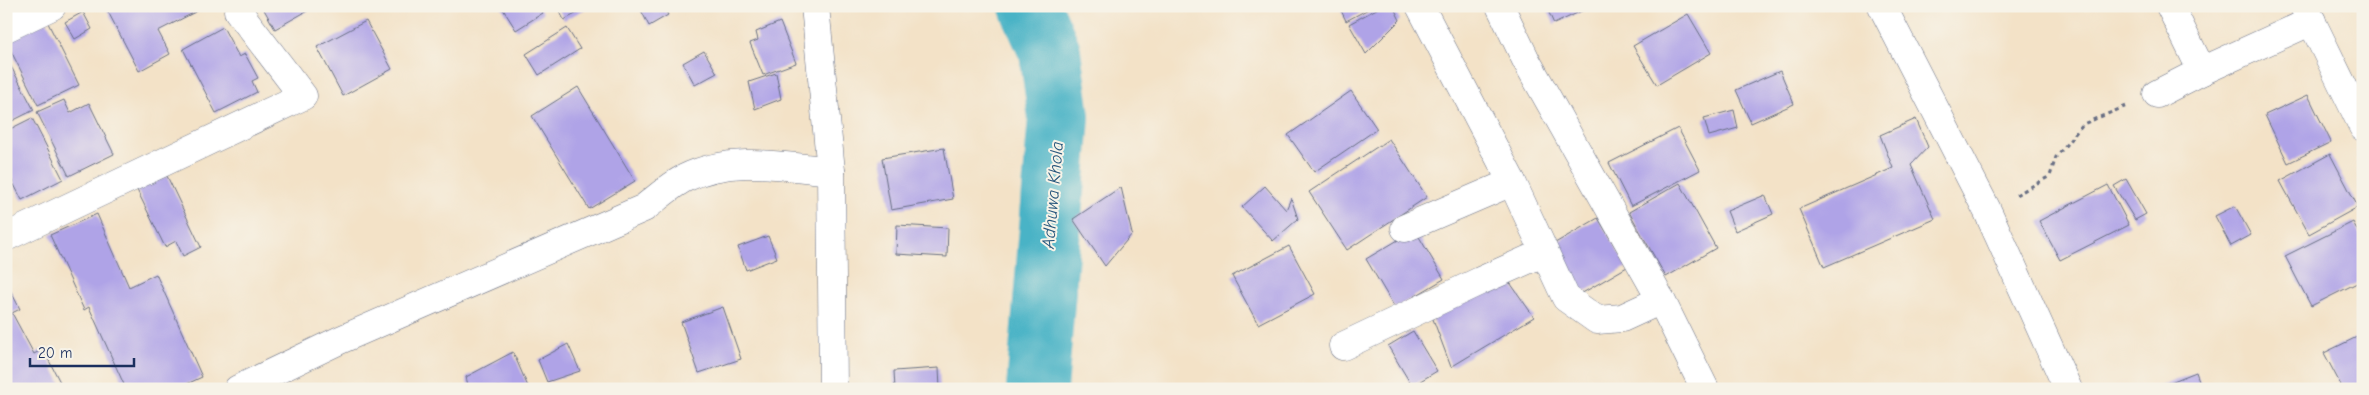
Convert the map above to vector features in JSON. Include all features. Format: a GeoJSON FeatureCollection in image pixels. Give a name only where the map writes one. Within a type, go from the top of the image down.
{"type":"FeatureCollection","features":[{"type":"Feature","properties":{"kind":"street"},"geometry":{"type":"LineString","coordinates":[[6,28],[52,6]]}},
{"type":"Feature","properties":{"kind":"street"},"geometry":{"type":"LineString","coordinates":[[815,6],[831,171],[833,389]]}},
{"type":"Feature","properties":{"kind":"street"},"geometry":{"type":"LineString","coordinates":[[1420,6],[1512,182],[1543,253],[1566,298],[1597,320],[1622,318],[1661,300]]}},
{"type":"Feature","properties":{"kind":"street"},"geometry":{"type":"LineString","coordinates":[[1500,6],[1526,60],[1661,300],[1705,389]]}},
{"type":"Feature","properties":{"kind":"street"},"geometry":{"type":"LineString","coordinates":[[1882,6],[1987,210],[2068,389]]}},
{"type":"Feature","properties":{"kind":"street"},"geometry":{"type":"LineString","coordinates":[[2170,6],[2202,71]]}},
{"type":"Feature","properties":{"kind":"street"},"geometry":{"type":"LineString","coordinates":[[6,237],[303,96],[238,8]]}},
{"type":"Feature","properties":{"kind":"street"},"geometry":{"type":"LineString","coordinates":[[2158,94],[2308,14],[2363,127]]}},
{"type":"Feature","properties":{"kind":"street"},"geometry":{"type":"LineString","coordinates":[[238,389],[340,340],[644,208],[685,178],[725,164],[756,163],[831,171]]}},
{"type":"Feature","properties":{"kind":"street"},"geometry":{"type":"LineString","coordinates":[[1405,228],[1512,182]]}},
{"type":"Feature","properties":{"kind":"street"},"geometry":{"type":"LineString","coordinates":[[1343,346],[1543,253]]}},
{"type":"Feature","properties":{"kind":"path"},"geometry":{"type":"LineString","coordinates":[[1987,210],[2050,176],[2056,157],[2083,124],[2158,94]]}},
{"type":"Feature","properties":{"kind":"building"},"geometry":{"type":"Polygon","coordinates":[[[105,6],[197,6],[199,10],[158,31],[170,54],[139,71],[105,6]]]}},
{"type":"Feature","properties":{"kind":"building"},"geometry":{"type":"Polygon","coordinates":[[[262,6],[316,6],[275,29],[262,6]]]}},
{"type":"Feature","properties":{"kind":"building"},"geometry":{"type":"Polygon","coordinates":[[[501,6],[539,6],[543,13],[516,30],[501,6]]]}},
{"type":"Feature","properties":{"kind":"building"},"geometry":{"type":"Polygon","coordinates":[[[557,6],[591,6],[564,20],[557,6]]]}},
{"type":"Feature","properties":{"kind":"building"},"geometry":{"type":"Polygon","coordinates":[[[639,6],[663,6],[668,15],[649,26],[639,6]]]}},
{"type":"Feature","properties":{"kind":"building"},"geometry":{"type":"Polygon","coordinates":[[[1339,6],[1374,6],[1346,21],[1339,6]]]}},
{"type":"Feature","properties":{"kind":"building"},"geometry":{"type":"Polygon","coordinates":[[[1382,6],[1393,6],[1400,20],[1366,54],[1349,24],[1382,6]]]}},
{"type":"Feature","properties":{"kind":"building"},"geometry":{"type":"Polygon","coordinates":[[[1546,6],[1592,6],[1554,24],[1546,6]]]}},
{"type":"Feature","properties":{"kind":"building"},"geometry":{"type":"Polygon","coordinates":[[[83,12],[92,29],[75,39],[65,22],[83,12]]]}},
{"type":"Feature","properties":{"kind":"building"},"geometry":{"type":"Polygon","coordinates":[[[1688,14],[1711,53],[1657,85],[1633,46],[1688,14]]]}},
{"type":"Feature","properties":{"kind":"building"},"geometry":{"type":"Polygon","coordinates":[[[47,21],[79,85],[38,105],[6,41],[47,21]]]}},
{"type":"Feature","properties":{"kind":"building"},"geometry":{"type":"Polygon","coordinates":[[[366,21],[392,69],[343,96],[317,47],[366,21]]]}},
{"type":"Feature","properties":{"kind":"building"},"geometry":{"type":"Polygon","coordinates":[[[780,22],[796,63],[763,75],[750,43],[758,40],[756,32],[780,22]]]}},
{"type":"Feature","properties":{"kind":"building"},"geometry":{"type":"Polygon","coordinates":[[[223,27],[239,57],[245,54],[258,78],[252,81],[257,92],[216,113],[183,49],[223,27]]]}},
{"type":"Feature","properties":{"kind":"building"},"geometry":{"type":"Polygon","coordinates":[[[567,28],[580,49],[539,75],[526,54],[567,28]]]}},
{"type":"Feature","properties":{"kind":"building"},"geometry":{"type":"Polygon","coordinates":[[[704,51],[717,73],[695,85],[683,63],[704,51]]]}},
{"type":"Feature","properties":{"kind":"building"},"geometry":{"type":"Polygon","coordinates":[[[6,57],[34,110],[6,124],[6,57]]]}},
{"type":"Feature","properties":{"kind":"building"},"geometry":{"type":"Polygon","coordinates":[[[1780,71],[1794,104],[1751,123],[1736,90],[1780,71]]]}},
{"type":"Feature","properties":{"kind":"building"},"geometry":{"type":"Polygon","coordinates":[[[776,73],[781,99],[755,109],[749,82],[776,73]]]}},
{"type":"Feature","properties":{"kind":"building"},"geometry":{"type":"Polygon","coordinates":[[[578,87],[635,181],[589,209],[532,116],[578,87]]]}},
{"type":"Feature","properties":{"kind":"building"},"geometry":{"type":"Polygon","coordinates":[[[1351,91],[1377,129],[1314,172],[1288,135],[1351,91]]]}},
{"type":"Feature","properties":{"kind":"building"},"geometry":{"type":"Polygon","coordinates":[[[2308,95],[2331,142],[2288,163],[2265,115],[2308,95]]]}},
{"type":"Feature","properties":{"kind":"building"},"geometry":{"type":"Polygon","coordinates":[[[64,100],[70,113],[89,103],[114,154],[69,176],[37,112],[64,100]]]}},
{"type":"Feature","properties":{"kind":"building"},"geometry":{"type":"Polygon","coordinates":[[[1734,110],[1738,128],[1709,136],[1704,118],[1734,110]]]}},
{"type":"Feature","properties":{"kind":"building"},"geometry":{"type":"Polygon","coordinates":[[[32,118],[63,179],[22,200],[6,169],[6,131],[32,118]]]}},
{"type":"Feature","properties":{"kind":"building"},"geometry":{"type":"Polygon","coordinates":[[[1916,119],[1928,147],[1911,165],[1935,219],[1824,267],[1799,209],[1893,168],[1880,135],[1916,119]]]}},
{"type":"Feature","properties":{"kind":"building"},"geometry":{"type":"Polygon","coordinates":[[[1678,128],[1700,170],[1631,206],[1609,163],[1678,128]]]}},
{"type":"Feature","properties":{"kind":"building"},"geometry":{"type":"Polygon","coordinates":[[[1389,139],[1427,197],[1347,250],[1309,192],[1389,139]]]}},
{"type":"Feature","properties":{"kind":"building"},"geometry":{"type":"Polygon","coordinates":[[[944,148],[953,199],[891,210],[882,158],[944,148]]]}},
{"type":"Feature","properties":{"kind":"building"},"geometry":{"type":"Polygon","coordinates":[[[2330,154],[2358,207],[2309,234],[2280,181],[2330,154]]]}},
{"type":"Feature","properties":{"kind":"building"},"geometry":{"type":"Polygon","coordinates":[[[167,176],[201,247],[183,256],[176,241],[165,247],[137,190],[167,176]]]}},
{"type":"Feature","properties":{"kind":"building"},"geometry":{"type":"Polygon","coordinates":[[[2126,179],[2146,214],[2135,220],[2114,186],[2126,179]]]}},
{"type":"Feature","properties":{"kind":"building"},"geometry":{"type":"Polygon","coordinates":[[[1680,183],[1716,248],[1666,277],[1629,212],[1680,183]]]}},
{"type":"Feature","properties":{"kind":"building"},"geometry":{"type":"Polygon","coordinates":[[[2108,185],[2129,225],[2060,260],[2039,221],[2108,185]]]}},
{"type":"Feature","properties":{"kind":"building"},"geometry":{"type":"Polygon","coordinates":[[[1265,186],[1286,210],[1291,198],[1298,219],[1273,241],[1242,207],[1265,186]]]}},
{"type":"Feature","properties":{"kind":"building"},"geometry":{"type":"Polygon","coordinates":[[[1121,187],[1132,234],[1105,266],[1073,219],[1121,187]]]}},
{"type":"Feature","properties":{"kind":"building"},"geometry":{"type":"Polygon","coordinates":[[[1765,195],[1773,214],[1735,231],[1727,211],[1765,195]]]}},
{"type":"Feature","properties":{"kind":"building"},"geometry":{"type":"Polygon","coordinates":[[[2235,206],[2251,235],[2231,246],[2215,216],[2235,206]]]}},
{"type":"Feature","properties":{"kind":"building"},"geometry":{"type":"Polygon","coordinates":[[[97,214],[129,287],[156,274],[202,377],[176,389],[126,389],[89,307],[84,310],[50,235],[97,214]]]}},
{"type":"Feature","properties":{"kind":"building"},"geometry":{"type":"Polygon","coordinates":[[[1598,218],[1627,267],[1579,295],[1550,246],[1598,218]]]}},
{"type":"Feature","properties":{"kind":"building"},"geometry":{"type":"Polygon","coordinates":[[[2353,222],[2363,241],[2363,280],[2311,306],[2285,256],[2353,222]]]}},
{"type":"Feature","properties":{"kind":"building"},"geometry":{"type":"Polygon","coordinates":[[[897,225],[948,228],[947,257],[896,254],[897,225]]]}},
{"type":"Feature","properties":{"kind":"building"},"geometry":{"type":"Polygon","coordinates":[[[1415,230],[1444,279],[1395,308],[1366,259],[1415,230]]]}},
{"type":"Feature","properties":{"kind":"building"},"geometry":{"type":"Polygon","coordinates":[[[768,236],[777,258],[746,270],[738,247],[768,236]]]}},
{"type":"Feature","properties":{"kind":"building"},"geometry":{"type":"Polygon","coordinates":[[[1289,246],[1315,294],[1258,324],[1232,276],[1289,246]]]}},
{"type":"Feature","properties":{"kind":"building"},"geometry":{"type":"Polygon","coordinates":[[[1506,277],[1534,317],[1451,367],[1433,319],[1506,277]]]}},
{"type":"Feature","properties":{"kind":"building"},"geometry":{"type":"Polygon","coordinates":[[[6,282],[20,309],[12,313],[34,354],[43,349],[61,384],[52,389],[6,389],[6,282]]]}},
{"type":"Feature","properties":{"kind":"building"},"geometry":{"type":"Polygon","coordinates":[[[723,307],[741,359],[699,373],[681,322],[723,307]]]}},
{"type":"Feature","properties":{"kind":"building"},"geometry":{"type":"Polygon","coordinates":[[[1413,331],[1437,371],[1412,386],[1388,346],[1413,331]]]}},
{"type":"Feature","properties":{"kind":"building"},"geometry":{"type":"Polygon","coordinates":[[[2363,334],[2363,389],[2343,389],[2324,353],[2363,334]]]}},
{"type":"Feature","properties":{"kind":"building"},"geometry":{"type":"Polygon","coordinates":[[[568,344],[580,371],[547,382],[538,360],[568,344]]]}},
{"type":"Feature","properties":{"kind":"building"},"geometry":{"type":"Polygon","coordinates":[[[513,352],[529,389],[502,389],[501,387],[469,389],[466,377],[513,352]]]}},
{"type":"Feature","properties":{"kind":"building"},"geometry":{"type":"Polygon","coordinates":[[[939,368],[940,389],[895,389],[894,371],[939,368]]]}},
{"type":"Feature","properties":{"kind":"building"},"geometry":{"type":"Polygon","coordinates":[[[2196,372],[2202,389],[2153,389],[2196,372]]]}},
{"type":"Feature","properties":{"kind":"waterway","name":"Adhuwa Khola"},"geometry":{"type":"LineString","coordinates":[[1030,6],[1050,52],[1059,117],[1037,389]]}}]}
